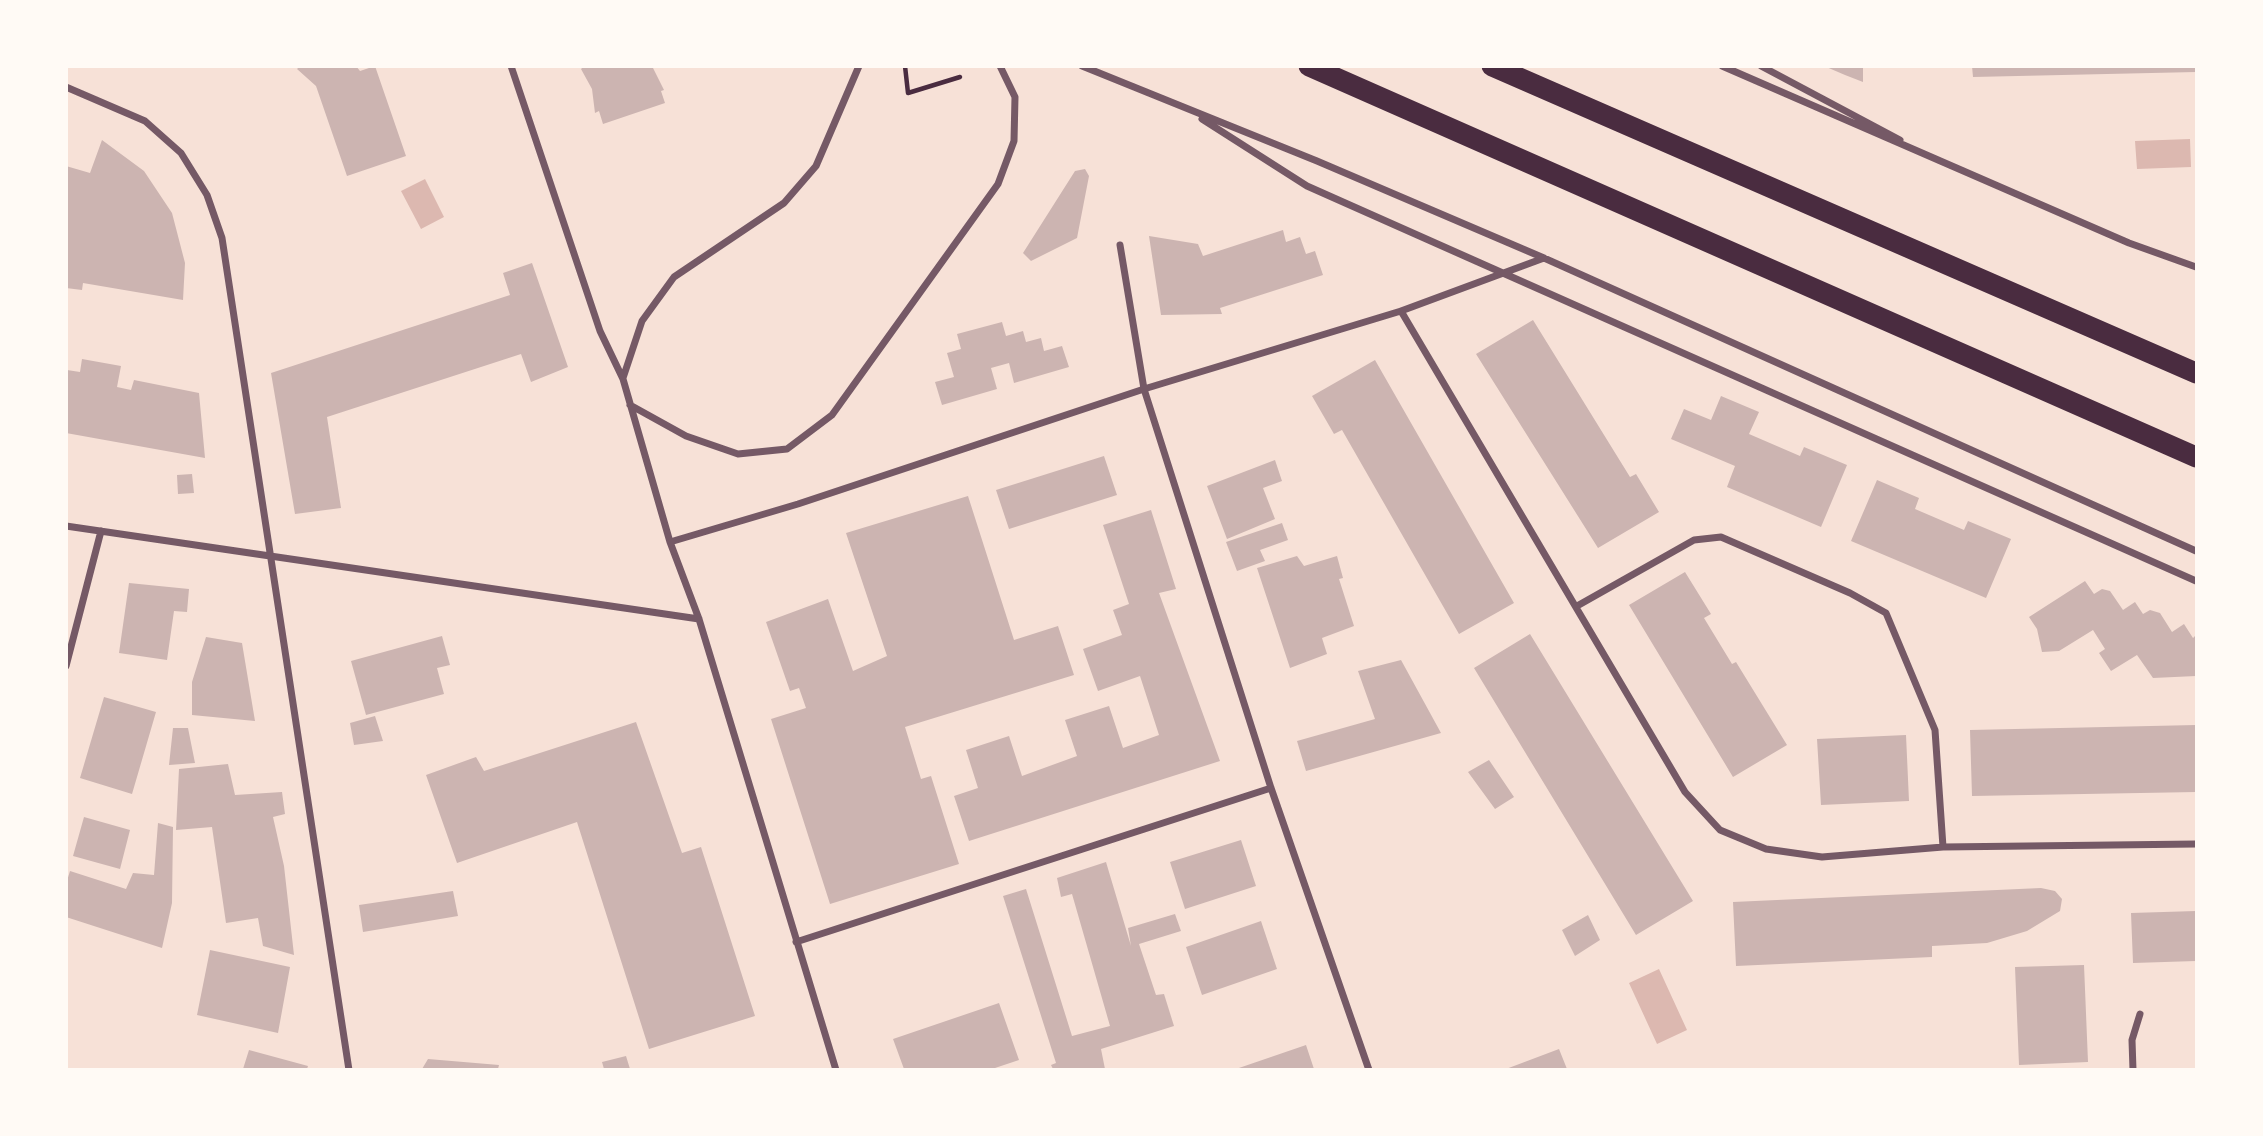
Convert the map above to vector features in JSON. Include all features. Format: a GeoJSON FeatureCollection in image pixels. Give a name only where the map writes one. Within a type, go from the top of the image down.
{"type":"FeatureCollection","features":[{"type":"Feature","properties":{"kind":"highway"},"geometry":{"type":"LineString","coordinates":[[1309,66],[2196,457]]}},
{"type":"Feature","properties":{"kind":"highway"},"geometry":{"type":"LineString","coordinates":[[1492,66],[2196,373]]}},
{"type":"Feature","properties":{"kind":"street"},"geometry":{"type":"LineString","coordinates":[[511,66],[600,331],[623,379],[670,542],[699,619],[836,1069]]}},
{"type":"Feature","properties":{"kind":"street"},"geometry":{"type":"LineString","coordinates":[[623,379],[642,321],[674,277],[784,203],[816,166],[859,66]]}},
{"type":"Feature","properties":{"kind":"street"},"geometry":{"type":"LineString","coordinates":[[630,404],[686,436],[737,454],[787,449],[832,415],[998,184],[1014,141],[1015,97],[1000,66]]}},
{"type":"Feature","properties":{"kind":"street"},"geometry":{"type":"LineString","coordinates":[[1082,66],[1544,258],[2196,551]]}},
{"type":"Feature","properties":{"kind":"street"},"geometry":{"type":"LineString","coordinates":[[1722,66],[2129,243],[2196,267]]}},
{"type":"Feature","properties":{"kind":"street"},"geometry":{"type":"LineString","coordinates":[[1762,66],[1953,168]]}},
{"type":"Feature","properties":{"kind":"street"},"geometry":{"type":"LineString","coordinates":[[66,87],[145,121],[181,153],[207,195],[222,238],[268,554],[349,1069]]}},
{"type":"Feature","properties":{"kind":"street"},"geometry":{"type":"LineString","coordinates":[[1187,109],[1307,186],[2196,581]]}},
{"type":"Feature","properties":{"kind":"street"},"geometry":{"type":"LineString","coordinates":[[1120,244],[1144,389],[1271,788],[1369,1069]]}},
{"type":"Feature","properties":{"kind":"street"},"geometry":{"type":"LineString","coordinates":[[670,542],[798,504],[1144,389],[1401,311],[1544,258]]}},
{"type":"Feature","properties":{"kind":"street"},"geometry":{"type":"LineString","coordinates":[[1401,311],[1685,792],[1720,830],[1766,849],[1822,857],[1943,847],[2196,844]]}},
{"type":"Feature","properties":{"kind":"street"},"geometry":{"type":"LineString","coordinates":[[66,526],[699,619]]}},
{"type":"Feature","properties":{"kind":"street"},"geometry":{"type":"LineString","coordinates":[[66,666],[101,531]]}},
{"type":"Feature","properties":{"kind":"street"},"geometry":{"type":"LineString","coordinates":[[1577,606],[1694,540],[1721,537],[1850,593],[1886,613],[1935,730],[1943,847]]}},
{"type":"Feature","properties":{"kind":"street"},"geometry":{"type":"LineString","coordinates":[[796,942],[1271,788]]}},
{"type":"Feature","properties":{"kind":"street"},"geometry":{"type":"LineString","coordinates":[[2133,1069],[2132,1040],[2140,1014]]}},
{"type":"Feature","properties":{"kind":"path"},"geometry":{"type":"LineString","coordinates":[[905,66],[908,93],[960,78]]}},
{"type":"Feature","properties":{"kind":"shaded area"},"geometry":{"type":"Polygon","coordinates":[[[2190,139],[2191,167],[2137,169],[2135,141],[2190,139]]]}},
{"type":"Feature","properties":{"kind":"shaded area"},"geometry":{"type":"Polygon","coordinates":[[[425,179],[444,217],[421,229],[401,191],[425,179]]]}},
{"type":"Feature","properties":{"kind":"shaded area"},"geometry":{"type":"Polygon","coordinates":[[[1659,969],[1687,1030],[1657,1044],[1629,983],[1659,969]]]}},
{"type":"Feature","properties":{"kind":"building"},"geometry":{"type":"Polygon","coordinates":[[[300,66],[356,66],[360,71],[375,66],[406,156],[347,176],[316,86],[297,69],[300,66]]]}},
{"type":"Feature","properties":{"kind":"building"},"geometry":{"type":"Polygon","coordinates":[[[584,66],[652,66],[664,90],[661,91],[665,103],[603,124],[599,111],[595,113],[592,89],[581,69],[584,66]]]}},
{"type":"Feature","properties":{"kind":"building"},"geometry":{"type":"Polygon","coordinates":[[[1824,66],[1863,66],[1863,82],[1845,75],[1824,66]]]}},
{"type":"Feature","properties":{"kind":"building"},"geometry":{"type":"Polygon","coordinates":[[[1972,66],[2196,66],[2196,72],[1973,77],[1972,66]]]}},
{"type":"Feature","properties":{"kind":"building"},"geometry":{"type":"Polygon","coordinates":[[[102,140],[144,171],[172,213],[185,263],[183,300],[83,283],[82,290],[66,288],[66,166],[90,173],[102,140]]]}},
{"type":"Feature","properties":{"kind":"building"},"geometry":{"type":"Polygon","coordinates":[[[1085,169],[1089,176],[1077,238],[1031,261],[1023,253],[1075,171],[1085,169]]]}},
{"type":"Feature","properties":{"kind":"building"},"geometry":{"type":"Polygon","coordinates":[[[1283,230],[1286,242],[1300,237],[1306,254],[1315,251],[1323,275],[1220,308],[1222,314],[1161,315],[1149,236],[1198,244],[1203,256],[1283,230]]]}},
{"type":"Feature","properties":{"kind":"building"},"geometry":{"type":"Polygon","coordinates":[[[532,263],[568,367],[531,382],[521,354],[327,417],[341,508],[295,514],[271,373],[510,295],[503,273],[532,263]]]}},
{"type":"Feature","properties":{"kind":"building"},"geometry":{"type":"Polygon","coordinates":[[[1533,320],[1630,477],[1636,474],[1659,512],[1598,548],[1476,354],[1533,320]]]}},
{"type":"Feature","properties":{"kind":"building"},"geometry":{"type":"Polygon","coordinates":[[[1002,322],[1006,336],[1023,331],[1026,342],[1041,338],[1044,351],[1062,346],[1069,367],[1014,383],[1009,363],[991,368],[997,389],[942,405],[935,382],[954,377],[947,353],[961,349],[957,334],[1002,322]]]}},
{"type":"Feature","properties":{"kind":"building"},"geometry":{"type":"Polygon","coordinates":[[[82,359],[121,366],[117,387],[131,390],[134,380],[199,393],[205,458],[66,433],[67,370],[80,372],[82,359]]]}},
{"type":"Feature","properties":{"kind":"building"},"geometry":{"type":"Polygon","coordinates":[[[1375,360],[1514,603],[1459,634],[1342,430],[1334,434],[1312,396],[1375,360]]]}},
{"type":"Feature","properties":{"kind":"building"},"geometry":{"type":"Polygon","coordinates":[[[1721,396],[1759,412],[1749,434],[1800,456],[1804,447],[1847,465],[1821,527],[1727,487],[1735,466],[1671,439],[1684,409],[1711,420],[1721,396]]]}},
{"type":"Feature","properties":{"kind":"building"},"geometry":{"type":"Polygon","coordinates":[[[1104,456],[1117,495],[1009,529],[996,490],[1104,456]]]}},
{"type":"Feature","properties":{"kind":"building"},"geometry":{"type":"Polygon","coordinates":[[[1275,460],[1282,481],[1263,488],[1275,519],[1227,539],[1207,486],[1275,460]]]}},
{"type":"Feature","properties":{"kind":"building"},"geometry":{"type":"Polygon","coordinates":[[[192,474],[194,493],[178,494],[177,475],[192,474]]]}},
{"type":"Feature","properties":{"kind":"building"},"geometry":{"type":"Polygon","coordinates":[[[1877,480],[1919,498],[1915,509],[1964,530],[1968,521],[2011,539],[1986,598],[1851,541],[1877,480]]]}},
{"type":"Feature","properties":{"kind":"building"},"geometry":{"type":"Polygon","coordinates":[[[968,496],[1014,640],[1058,626],[1074,675],[905,727],[921,779],[931,776],[959,864],[830,904],[771,719],[806,708],[799,688],[790,691],[766,622],[828,599],[853,671],[887,656],[846,533],[968,496]]]}},
{"type":"Feature","properties":{"kind":"building"},"geometry":{"type":"Polygon","coordinates":[[[1151,510],[1176,589],[1159,593],[1220,761],[969,841],[954,796],[978,788],[966,750],[1009,736],[1022,776],[1077,756],[1065,720],[1109,706],[1123,748],[1159,735],[1140,676],[1098,691],[1083,649],[1122,635],[1113,610],[1129,604],[1103,525],[1151,510]]]}},
{"type":"Feature","properties":{"kind":"building"},"geometry":{"type":"Polygon","coordinates":[[[1282,523],[1288,540],[1260,550],[1265,561],[1237,571],[1226,542],[1282,523]]]}},
{"type":"Feature","properties":{"kind":"building"},"geometry":{"type":"Polygon","coordinates":[[[1297,556],[1304,566],[1337,556],[1343,578],[1339,579],[1354,626],[1322,638],[1327,654],[1290,668],[1257,568],[1297,556]]]}},
{"type":"Feature","properties":{"kind":"building"},"geometry":{"type":"Polygon","coordinates":[[[1685,572],[1711,614],[1704,618],[1732,664],[1736,662],[1787,745],[1733,777],[1629,605],[1685,572]]]}},
{"type":"Feature","properties":{"kind":"building"},"geometry":{"type":"Polygon","coordinates":[[[2085,581],[2094,594],[2102,589],[2110,591],[2123,610],[2135,602],[2143,614],[2150,610],[2160,613],[2172,632],[2184,624],[2193,638],[2196,635],[2196,676],[2153,678],[2137,655],[2111,671],[2099,653],[2105,649],[2093,630],[2059,651],[2042,652],[2037,629],[2029,617],[2085,581]]]}},
{"type":"Feature","properties":{"kind":"building"},"geometry":{"type":"Polygon","coordinates":[[[129,583],[189,589],[187,612],[174,611],[167,660],[119,653],[129,583]]]}},
{"type":"Feature","properties":{"kind":"building"},"geometry":{"type":"Polygon","coordinates":[[[1530,634],[1693,901],[1636,935],[1474,668],[1530,634]]]}},
{"type":"Feature","properties":{"kind":"building"},"geometry":{"type":"Polygon","coordinates":[[[442,636],[450,665],[437,668],[444,694],[366,715],[351,661],[442,636]]]}},
{"type":"Feature","properties":{"kind":"building"},"geometry":{"type":"Polygon","coordinates":[[[206,637],[242,643],[255,721],[192,715],[192,682],[206,637]]]}},
{"type":"Feature","properties":{"kind":"building"},"geometry":{"type":"Polygon","coordinates":[[[1401,660],[1441,733],[1306,771],[1297,741],[1375,719],[1358,671],[1401,660]]]}},
{"type":"Feature","properties":{"kind":"building"},"geometry":{"type":"Polygon","coordinates":[[[104,697],[156,712],[132,794],[80,778],[104,697]]]}},
{"type":"Feature","properties":{"kind":"building"},"geometry":{"type":"Polygon","coordinates":[[[375,716],[383,741],[354,745],[350,723],[375,716]]]}},
{"type":"Feature","properties":{"kind":"building"},"geometry":{"type":"Polygon","coordinates":[[[636,722],[682,853],[701,847],[755,1016],[649,1049],[577,822],[457,863],[426,775],[476,757],[484,771],[636,722]]]}},
{"type":"Feature","properties":{"kind":"building"},"geometry":{"type":"Polygon","coordinates":[[[2196,725],[2196,792],[1972,796],[1970,730],[2196,725]]]}},
{"type":"Feature","properties":{"kind":"building"},"geometry":{"type":"Polygon","coordinates":[[[173,728],[188,728],[195,763],[169,765],[173,728]]]}},
{"type":"Feature","properties":{"kind":"building"},"geometry":{"type":"Polygon","coordinates":[[[1906,735],[1909,801],[1821,805],[1817,739],[1906,735]]]}},
{"type":"Feature","properties":{"kind":"building"},"geometry":{"type":"Polygon","coordinates":[[[1489,760],[1514,797],[1495,809],[1468,772],[1489,760]]]}},
{"type":"Feature","properties":{"kind":"building"},"geometry":{"type":"Polygon","coordinates":[[[228,764],[235,795],[282,792],[285,814],[273,817],[284,866],[294,955],[263,946],[258,918],[226,923],[212,827],[176,830],[179,769],[228,764]]]}},
{"type":"Feature","properties":{"kind":"building"},"geometry":{"type":"Polygon","coordinates":[[[84,817],[130,830],[120,869],[73,856],[84,817]]]}},
{"type":"Feature","properties":{"kind":"building"},"geometry":{"type":"Polygon","coordinates":[[[158,823],[173,827],[172,903],[162,948],[66,917],[66,884],[70,871],[126,889],[133,873],[154,875],[158,823]]]}},
{"type":"Feature","properties":{"kind":"building"},"geometry":{"type":"Polygon","coordinates":[[[1241,840],[1256,886],[1185,909],[1170,862],[1241,840]]]}},
{"type":"Feature","properties":{"kind":"building"},"geometry":{"type":"Polygon","coordinates":[[[1106,862],[1131,946],[1128,928],[1175,914],[1181,931],[1139,944],[1156,995],[1164,994],[1174,1026],[1101,1049],[1105,1069],[1053,1069],[1051,1065],[1056,1063],[1003,896],[1026,889],[1072,1036],[1110,1026],[1072,894],[1061,897],[1057,878],[1106,862]]]}},
{"type":"Feature","properties":{"kind":"building"},"geometry":{"type":"Polygon","coordinates":[[[2041,888],[2055,891],[2062,899],[2060,911],[2027,931],[1987,943],[1932,946],[1932,957],[1736,966],[1733,902],[2041,888]]]}},
{"type":"Feature","properties":{"kind":"building"},"geometry":{"type":"Polygon","coordinates":[[[453,891],[458,916],[363,932],[359,905],[453,891]]]}},
{"type":"Feature","properties":{"kind":"building"},"geometry":{"type":"Polygon","coordinates":[[[2196,911],[2196,961],[2133,963],[2131,913],[2196,911]]]}},
{"type":"Feature","properties":{"kind":"building"},"geometry":{"type":"Polygon","coordinates":[[[1588,915],[1600,940],[1575,956],[1562,930],[1588,915]]]}},
{"type":"Feature","properties":{"kind":"building"},"geometry":{"type":"Polygon","coordinates":[[[1261,921],[1277,969],[1202,995],[1186,947],[1261,921]]]}},
{"type":"Feature","properties":{"kind":"building"},"geometry":{"type":"Polygon","coordinates":[[[210,950],[290,967],[278,1033],[197,1015],[210,950]]]}},
{"type":"Feature","properties":{"kind":"building"},"geometry":{"type":"Polygon","coordinates":[[[2084,965],[2088,1062],[2019,1065],[2015,967],[2084,965]]]}},
{"type":"Feature","properties":{"kind":"building"},"geometry":{"type":"Polygon","coordinates":[[[999,1003],[1019,1060],[992,1069],[904,1069],[893,1039],[999,1003]]]}},
{"type":"Feature","properties":{"kind":"building"},"geometry":{"type":"Polygon","coordinates":[[[1306,1045],[1314,1069],[1236,1069],[1306,1045]]]}},
{"type":"Feature","properties":{"kind":"building"},"geometry":{"type":"Polygon","coordinates":[[[1559,1049],[1567,1069],[1506,1069],[1559,1049]]]}},
{"type":"Feature","properties":{"kind":"building"},"geometry":{"type":"Polygon","coordinates":[[[249,1050],[308,1066],[307,1069],[243,1069],[249,1050]]]}},
{"type":"Feature","properties":{"kind":"building"},"geometry":{"type":"Polygon","coordinates":[[[626,1056],[630,1069],[604,1069],[602,1062],[626,1056]]]}},
{"type":"Feature","properties":{"kind":"building"},"geometry":{"type":"Polygon","coordinates":[[[428,1059],[499,1065],[498,1069],[422,1069],[428,1059]]]}}]}
